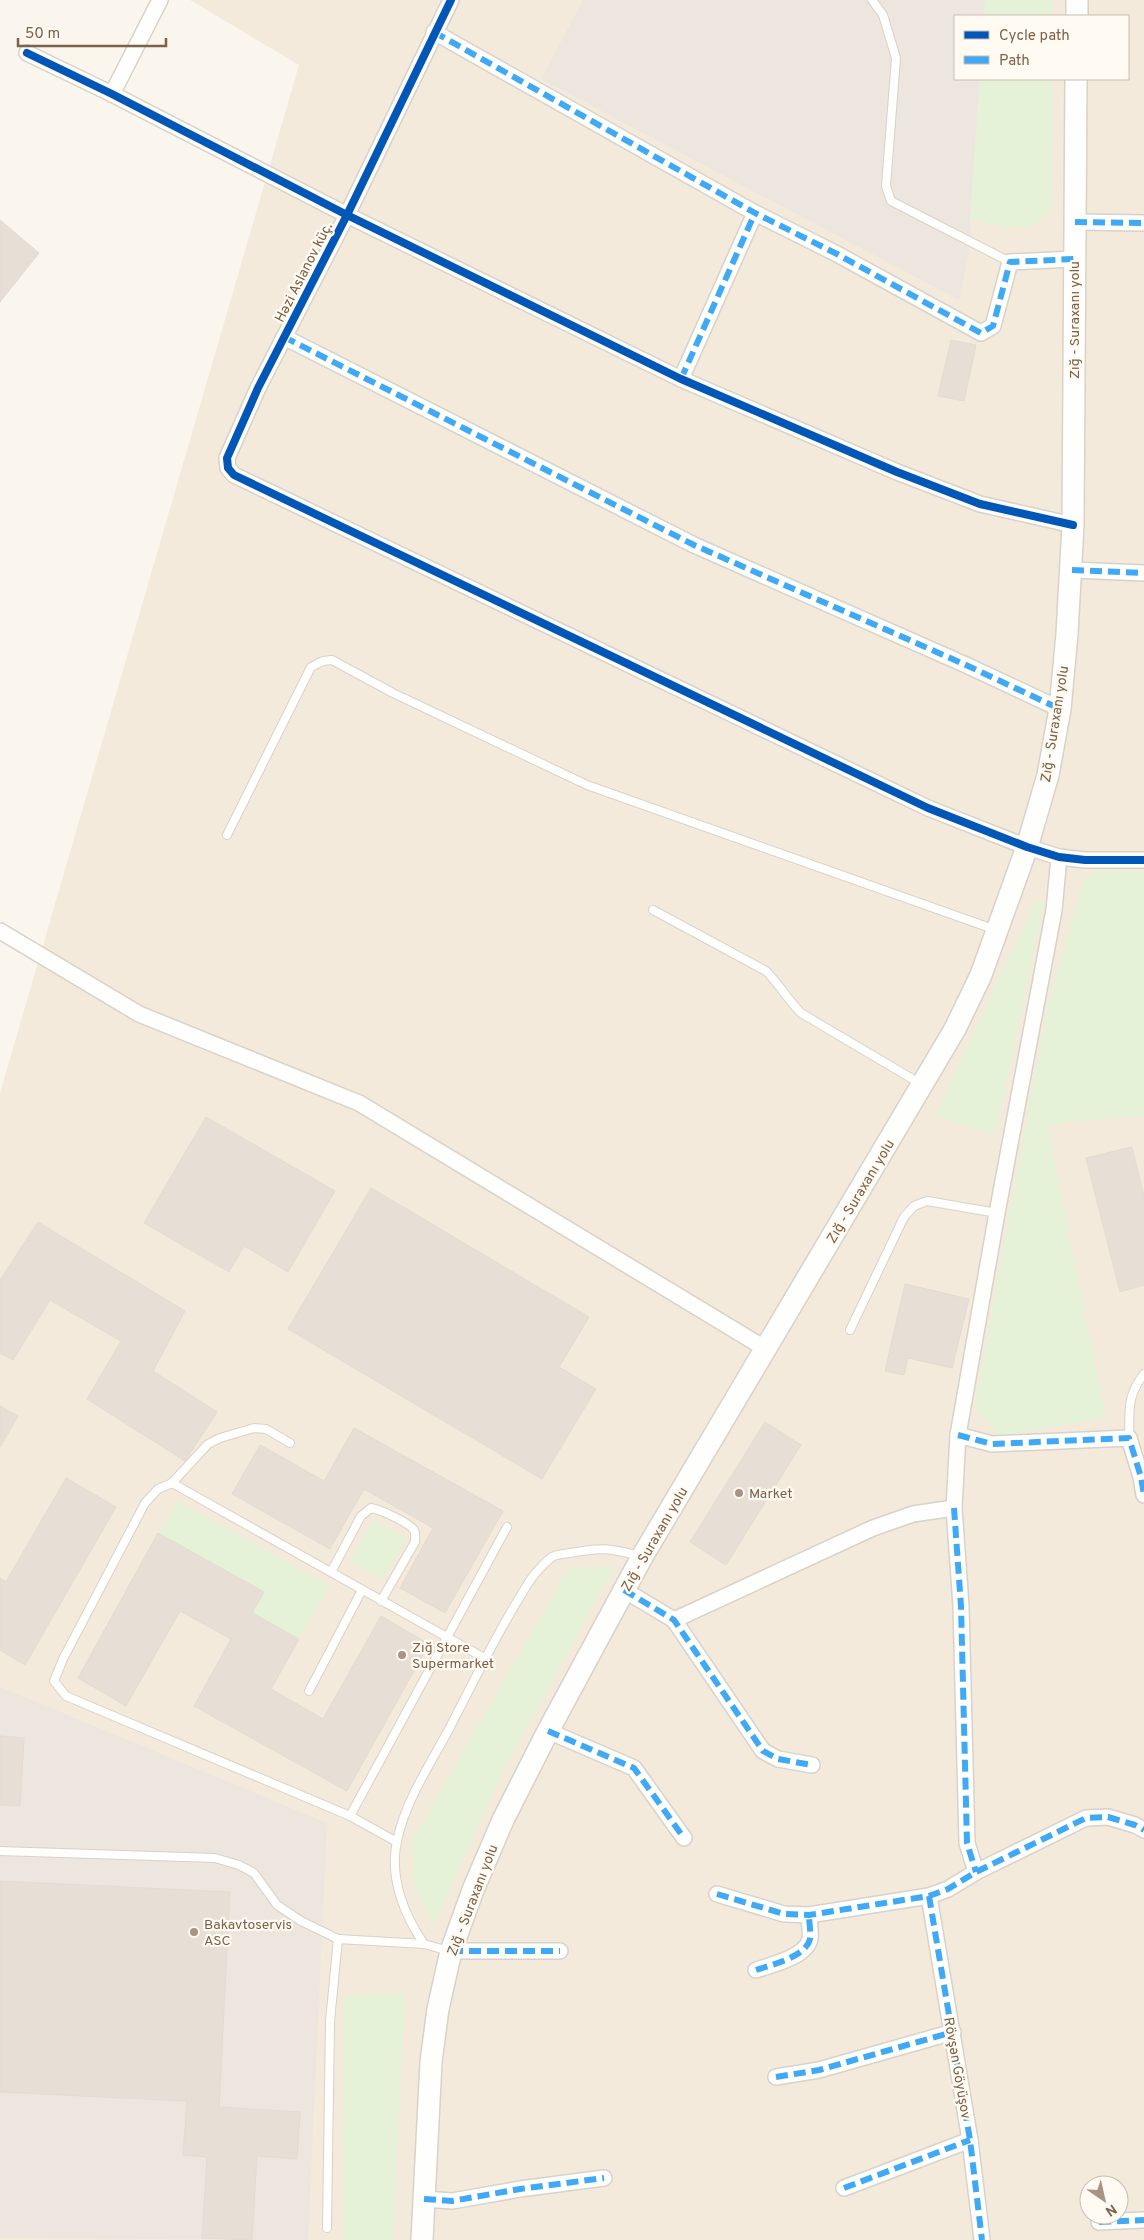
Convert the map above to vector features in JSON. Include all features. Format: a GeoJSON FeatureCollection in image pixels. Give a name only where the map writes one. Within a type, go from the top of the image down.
{"type":"FeatureCollection","features":[{"type":"Feature","properties":{"kind":"main road"},"geometry":{"type":"LineString","coordinates":[[1077,0],[1077,15]]}},
{"type":"Feature","properties":{"kind":"main road","name":"Zığ - Suraxanı yolu"},"geometry":{"type":"LineString","coordinates":[[422,2240],[431,2062],[438,2008],[451,1951],[472,1890],[548,1731],[642,1557],[923,1086],[955,1029],[981,975],[1027,847],[1048,775],[1060,709],[1072,570],[1076,80]]}},
{"type":"Feature","properties":{"kind":"street"},"geometry":{"type":"LineString","coordinates":[[112,94],[160,0]]}},
{"type":"Feature","properties":{"kind":"street","name":"Həzi Aslanov küç."},"geometry":{"type":"LineString","coordinates":[[451,0],[347,215],[258,388],[227,458],[228,468],[234,475],[928,808],[1027,847]]}},
{"type":"Feature","properties":{"kind":"street"},"geometry":{"type":"LineString","coordinates":[[434,32],[755,213],[836,254],[981,333],[993,326],[1010,262],[1074,259]]}},
{"type":"Feature","properties":{"kind":"street"},"geometry":{"type":"LineString","coordinates":[[27,53],[112,94],[347,215],[681,379],[897,472],[980,504],[1073,525]]}},
{"type":"Feature","properties":{"kind":"street"},"geometry":{"type":"LineString","coordinates":[[681,379],[755,213]]}},
{"type":"Feature","properties":{"kind":"street"},"geometry":{"type":"LineString","coordinates":[[1075,222],[1144,223]]}},
{"type":"Feature","properties":{"kind":"street"},"geometry":{"type":"LineString","coordinates":[[284,336],[694,545],[966,665],[1060,709]]}},
{"type":"Feature","properties":{"kind":"street"},"geometry":{"type":"LineString","coordinates":[[1072,570],[1144,573]]}},
{"type":"Feature","properties":{"kind":"street"},"geometry":{"type":"LineString","coordinates":[[1027,847],[1059,857],[1084,860],[1144,860]]}},
{"type":"Feature","properties":{"kind":"street"},"geometry":{"type":"LineString","coordinates":[[976,1872],[967,1843],[961,1606],[954,1508],[958,1435],[997,1213],[1054,910],[1059,857]]}},
{"type":"Feature","properties":{"kind":"street"},"geometry":{"type":"LineString","coordinates":[[0,931],[139,1014],[359,1103],[766,1349]]}},
{"type":"Feature","properties":{"kind":"street"},"geometry":{"type":"LineString","coordinates":[[958,1435],[992,1444],[1129,1438],[1143,1476],[1144,1495]]}},
{"type":"Feature","properties":{"kind":"street"},"geometry":{"type":"LineString","coordinates":[[674,1620],[873,1528],[913,1514],[954,1508]]}},
{"type":"Feature","properties":{"kind":"street"},"geometry":{"type":"LineString","coordinates":[[624,1590],[674,1620],[763,1751],[778,1759],[812,1765]]}},
{"type":"Feature","properties":{"kind":"street"},"geometry":{"type":"LineString","coordinates":[[548,1731],[634,1768],[684,1838]]}},
{"type":"Feature","properties":{"kind":"street"},"geometry":{"type":"LineString","coordinates":[[717,1894],[784,1914],[809,1915],[929,1896],[948,1889],[976,1872],[1086,1818],[1108,1817],[1144,1830]]}},
{"type":"Feature","properties":{"kind":"street","name":"Rövşən Göyüşov"},"geometry":{"type":"LineString","coordinates":[[929,1896],[970,2140],[982,2240]]}},
{"type":"Feature","properties":{"kind":"street"},"geometry":{"type":"LineString","coordinates":[[756,1970],[790,1958],[804,1950],[810,1939],[809,1915]]}},
{"type":"Feature","properties":{"kind":"street"},"geometry":{"type":"LineString","coordinates":[[451,1951],[560,1951]]}},
{"type":"Feature","properties":{"kind":"street"},"geometry":{"type":"LineString","coordinates":[[776,2076],[819,2070],[952,2032]]}},
{"type":"Feature","properties":{"kind":"street"},"geometry":{"type":"LineString","coordinates":[[844,2188],[970,2140]]}},
{"type":"Feature","properties":{"kind":"street"},"geometry":{"type":"LineString","coordinates":[[424,2199],[452,2202],[520,2189],[604,2178]]}},
{"type":"Feature","properties":{"kind":"street"},"geometry":{"type":"LineString","coordinates":[[1129,2221],[1144,2220]]}},
{"type":"Feature","properties":{"kind":"lane"},"geometry":{"type":"LineString","coordinates":[[872,0],[883,15],[896,58],[886,186],[891,201],[1010,262]]}},
{"type":"Feature","properties":{"kind":"lane"},"geometry":{"type":"LineString","coordinates":[[227,835],[311,667],[323,661],[332,660],[393,693],[587,785],[998,930]]}},
{"type":"Feature","properties":{"kind":"lane"},"geometry":{"type":"LineString","coordinates":[[653,910],[766,972],[776,981],[791,1003],[801,1013],[923,1086]]}},
{"type":"Feature","properties":{"kind":"lane"},"geometry":{"type":"LineString","coordinates":[[850,1330],[904,1217],[914,1206],[927,1201],[997,1213]]}},
{"type":"Feature","properties":{"kind":"lane"},"geometry":{"type":"LineString","coordinates":[[1129,1438],[1130,1404],[1134,1387],[1144,1374]]}},
{"type":"Feature","properties":{"kind":"lane"},"geometry":{"type":"LineString","coordinates":[[290,1443],[266,1430],[254,1428],[220,1438],[208,1444],[172,1483],[158,1489],[145,1503],[63,1659],[54,1681],[66,1696],[350,1816],[397,1842]]}},
{"type":"Feature","properties":{"kind":"lane"},"geometry":{"type":"LineString","coordinates":[[172,1483],[486,1659]]}},
{"type":"Feature","properties":{"kind":"lane"},"geometry":{"type":"LineString","coordinates":[[331,1572],[362,1516],[371,1508],[378,1509],[411,1527],[416,1536],[415,1542],[381,1601]]}},
{"type":"Feature","properties":{"kind":"lane"},"geometry":{"type":"LineString","coordinates":[[350,1816],[507,1528]]}},
{"type":"Feature","properties":{"kind":"lane"},"geometry":{"type":"LineString","coordinates":[[424,1944],[410,1923],[401,1899],[395,1876],[397,1842],[410,1802],[486,1659],[532,1579],[543,1564],[554,1556],[599,1548],[614,1549],[642,1557]]}},
{"type":"Feature","properties":{"kind":"lane"},"geometry":{"type":"LineString","coordinates":[[309,1691],[362,1590]]}},
{"type":"Feature","properties":{"kind":"lane"},"geometry":{"type":"LineString","coordinates":[[0,1851],[215,1858],[239,1865],[254,1873],[277,1905],[301,1921],[338,1939],[424,1944],[451,1951]]}},
{"type":"Feature","properties":{"kind":"lane"},"geometry":{"type":"LineString","coordinates":[[327,2228],[330,2021],[338,1939]]}},
{"type":"Feature","properties":{"kind":"shaded area"},"geometry":{"type":"Polygon","coordinates":[[[190,0],[1144,0],[1144,2240],[0,2240],[0,1093],[299,65],[190,0]]]}},
{"type":"Feature","properties":{"kind":"shaded area"},"geometry":{"type":"Polygon","coordinates":[[[583,0],[985,0],[984,15],[954,15],[954,80],[980,80],[970,218],[971,243],[959,300],[541,79],[583,0]]]}},
{"type":"Feature","properties":{"kind":"shaded area"},"geometry":{"type":"Polygon","coordinates":[[[0,1687],[327,1823],[308,2240],[0,2238],[0,1687]]]}},
{"type":"Feature","properties":{"kind":"green space"},"geometry":{"type":"Polygon","coordinates":[[[985,0],[1053,0],[1053,15],[984,15],[985,0]]]}},
{"type":"Feature","properties":{"kind":"green space"},"geometry":{"type":"Polygon","coordinates":[[[980,80],[1053,80],[1052,205],[1045,216],[1027,227],[1005,227],[970,218],[980,80]]]}},
{"type":"Feature","properties":{"kind":"green space"},"geometry":{"type":"Polygon","coordinates":[[[1096,870],[1144,871],[1144,1116],[1067,1122],[1047,1127],[1106,1417],[999,1437],[974,1407],[1048,1005],[1083,882],[1096,870]]]}},
{"type":"Feature","properties":{"kind":"green space"},"geometry":{"type":"Polygon","coordinates":[[[1035,901],[1044,901],[996,1134],[935,1116],[1035,901]]]}},
{"type":"Feature","properties":{"kind":"green space"},"geometry":{"type":"Polygon","coordinates":[[[177,1501],[330,1586],[299,1639],[252,1613],[159,1533],[177,1501]]]}},
{"type":"Feature","properties":{"kind":"green space"},"geometry":{"type":"Polygon","coordinates":[[[374,1519],[406,1538],[383,1579],[350,1560],[374,1519]]]}},
{"type":"Feature","properties":{"kind":"green space"},"geometry":{"type":"Polygon","coordinates":[[[615,1566],[502,1773],[434,1924],[414,1887],[411,1841],[569,1568],[615,1566]]]}},
{"type":"Feature","properties":{"kind":"green space"},"geometry":{"type":"Polygon","coordinates":[[[405,1993],[393,2240],[342,2240],[344,1996],[405,1993]]]}},
{"type":"Feature","properties":{"kind":"building"},"geometry":{"type":"Polygon","coordinates":[[[0,220],[39,253],[0,302],[0,220]]]}},
{"type":"Feature","properties":{"kind":"building"},"geometry":{"type":"Polygon","coordinates":[[[951,340],[976,345],[964,401],[938,396],[951,340]]]}},
{"type":"Feature","properties":{"kind":"building"},"geometry":{"type":"Polygon","coordinates":[[[206,1117],[335,1191],[288,1272],[244,1246],[229,1272],[144,1223],[206,1117]]]}},
{"type":"Feature","properties":{"kind":"building"},"geometry":{"type":"Polygon","coordinates":[[[1132,1147],[1144,1196],[1144,1285],[1120,1292],[1086,1158],[1132,1147]]]}},
{"type":"Feature","properties":{"kind":"building"},"geometry":{"type":"Polygon","coordinates":[[[371,1188],[589,1317],[559,1367],[596,1389],[542,1479],[288,1329],[371,1188]]]}},
{"type":"Feature","properties":{"kind":"building"},"geometry":{"type":"Polygon","coordinates":[[[38,1222],[185,1311],[153,1371],[217,1412],[185,1461],[87,1399],[121,1341],[50,1300],[13,1360],[0,1353],[0,1280],[38,1222]]]}},
{"type":"Feature","properties":{"kind":"building"},"geometry":{"type":"Polygon","coordinates":[[[905,1284],[969,1299],[952,1368],[908,1358],[904,1375],[885,1371],[905,1284]]]}},
{"type":"Feature","properties":{"kind":"building"},"geometry":{"type":"Polygon","coordinates":[[[0,1406],[18,1416],[0,1447],[0,1406]]]}},
{"type":"Feature","properties":{"kind":"building"},"geometry":{"type":"Polygon","coordinates":[[[765,1422],[801,1445],[726,1565],[690,1542],[765,1422]]]}},
{"type":"Feature","properties":{"kind":"building"},"geometry":{"type":"Polygon","coordinates":[[[354,1428],[503,1511],[445,1613],[400,1588],[433,1528],[364,1489],[330,1549],[232,1494],[260,1445],[324,1481],[354,1428]]]}},
{"type":"Feature","properties":{"kind":"building"},"geometry":{"type":"Polygon","coordinates":[[[66,1478],[116,1507],[25,1665],[0,1650],[0,1578],[6,1582],[66,1478]]]}},
{"type":"Feature","properties":{"kind":"building"},"geometry":{"type":"Polygon","coordinates":[[[158,1533],[264,1592],[252,1613],[299,1639],[271,1689],[323,1719],[381,1616],[429,1644],[347,1791],[194,1706],[231,1639],[180,1611],[126,1706],[78,1678],[158,1533]]]}},
{"type":"Feature","properties":{"kind":"building"},"geometry":{"type":"Polygon","coordinates":[[[0,1736],[24,1738],[20,1806],[0,1805],[0,1736]]]}},
{"type":"Feature","properties":{"kind":"building"},"geometry":{"type":"Polygon","coordinates":[[[0,1881],[230,1892],[219,2107],[300,2112],[297,2159],[257,2156],[252,2240],[202,2238],[207,2157],[183,2155],[187,2101],[0,2092],[0,1881]]]}},
{"type":"Feature","properties":{"kind":"marked path"},"geometry":{"type":"LineString","coordinates":[[434,32],[755,213],[837,254],[981,333],[993,326],[1010,262],[1074,259]]}},
{"type":"Feature","properties":{"kind":"marked path"},"geometry":{"type":"LineString","coordinates":[[681,379],[755,213]]}},
{"type":"Feature","properties":{"kind":"marked path"},"geometry":{"type":"LineString","coordinates":[[1075,222],[1144,223]]}},
{"type":"Feature","properties":{"kind":"marked path"},"geometry":{"type":"LineString","coordinates":[[284,337],[694,545],[966,665],[1060,709]]}},
{"type":"Feature","properties":{"kind":"marked path"},"geometry":{"type":"LineString","coordinates":[[1072,570],[1144,573]]}},
{"type":"Feature","properties":{"kind":"marked path"},"geometry":{"type":"LineString","coordinates":[[958,1435],[992,1444],[1129,1438],[1141,1477],[1144,1495]]}},
{"type":"Feature","properties":{"kind":"marked path"},"geometry":{"type":"LineString","coordinates":[[954,1508],[961,1606],[967,1843],[976,1872]]}},
{"type":"Feature","properties":{"kind":"marked path"},"geometry":{"type":"LineString","coordinates":[[624,1590],[674,1620],[763,1751],[778,1759],[812,1765]]}},
{"type":"Feature","properties":{"kind":"marked path"},"geometry":{"type":"LineString","coordinates":[[548,1731],[634,1768],[684,1838]]}},
{"type":"Feature","properties":{"kind":"marked path"},"geometry":{"type":"LineString","coordinates":[[717,1894],[784,1914],[809,1915],[929,1896],[948,1889],[976,1872],[1086,1818],[1108,1817],[1135,1825],[1144,1830]]}},
{"type":"Feature","properties":{"kind":"marked path"},"geometry":{"type":"LineString","coordinates":[[929,1896],[970,2140],[982,2240]]}},
{"type":"Feature","properties":{"kind":"marked path"},"geometry":{"type":"LineString","coordinates":[[756,1970],[779,1963],[802,1951],[810,1939],[809,1915]]}},
{"type":"Feature","properties":{"kind":"marked path"},"geometry":{"type":"LineString","coordinates":[[451,1951],[560,1951]]}},
{"type":"Feature","properties":{"kind":"marked path"},"geometry":{"type":"LineString","coordinates":[[776,2077],[819,2070],[953,2032]]}},
{"type":"Feature","properties":{"kind":"marked path"},"geometry":{"type":"LineString","coordinates":[[844,2188],[970,2140]]}},
{"type":"Feature","properties":{"kind":"marked path"},"geometry":{"type":"LineString","coordinates":[[424,2199],[452,2201],[520,2189],[604,2178]]}},
{"type":"Feature","properties":{"kind":"marked path"},"geometry":{"type":"LineString","coordinates":[[1129,2221],[1144,2220]]}},
{"type":"Feature","properties":{"kind":"cycle path"},"geometry":{"type":"LineString","coordinates":[[451,0],[347,215],[258,388],[227,458],[228,468],[234,475],[928,808],[1027,847],[1059,857],[1085,860],[1144,860]]}},
{"type":"Feature","properties":{"kind":"cycle path"},"geometry":{"type":"LineString","coordinates":[[27,53],[112,94],[347,215],[681,379],[897,472],[980,504],[1073,525]]}},
{"type":"Feature","properties":{"kind":"place","name":"Market"},"geometry":{"type":"Point","coordinates":[739,1493]}},
{"type":"Feature","properties":{"kind":"place","name":"Zığ Store Supermarket"},"geometry":{"type":"Point","coordinates":[402,1655]}},
{"type":"Feature","properties":{"kind":"place","name":"Bakavtoservis ASC"},"geometry":{"type":"Point","coordinates":[194,1932]}}]}
